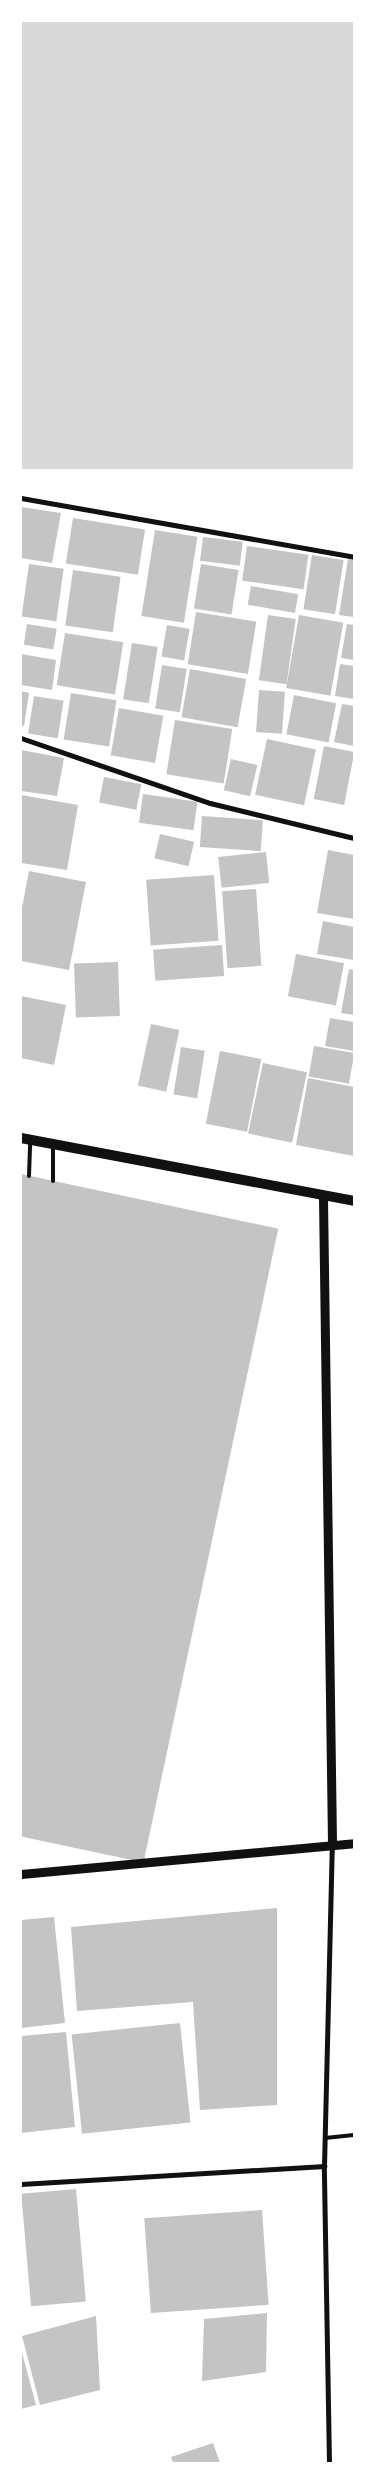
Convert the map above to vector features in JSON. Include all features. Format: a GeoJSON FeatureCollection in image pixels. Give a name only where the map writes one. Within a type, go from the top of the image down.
{"type":"FeatureCollection","features":[{"type":"Feature","properties":{"kind":"main road"},"geometry":{"type":"LineString","coordinates":[[26,1139],[323,1198],[354,1201]]}},
{"type":"Feature","properties":{"kind":"street"},"geometry":{"type":"LineString","coordinates":[[21,498],[354,557]]}},
{"type":"Feature","properties":{"kind":"street"},"geometry":{"type":"LineString","coordinates":[[21,738],[210,803],[354,838]]}},
{"type":"Feature","properties":{"kind":"street"},"geometry":{"type":"LineString","coordinates":[[323,1198],[332,1843],[324,2166],[329,2463]]}},
{"type":"Feature","properties":{"kind":"street"},"geometry":{"type":"LineString","coordinates":[[21,1874],[332,1843],[354,1843]]}},
{"type":"Feature","properties":{"kind":"street"},"geometry":{"type":"LineString","coordinates":[[21,2184],[324,2166]]}},
{"type":"Feature","properties":{"kind":"lane"},"geometry":{"type":"LineString","coordinates":[[26,1139],[29,1176]]}},
{"type":"Feature","properties":{"kind":"lane"},"geometry":{"type":"LineString","coordinates":[[53,1143],[53,1181]]}},
{"type":"Feature","properties":{"kind":"lane"},"geometry":{"type":"LineString","coordinates":[[325,2138],[354,2135]]}},
{"type":"Feature","properties":{"kind":"shaded area"},"geometry":{"type":"Polygon","coordinates":[[[21,21],[354,21],[354,469],[21,469],[21,21]]]}},
{"type":"Feature","properties":{"kind":"building"},"geometry":{"type":"Polygon","coordinates":[[[21,507],[61,513],[52,563],[21,558],[21,507]]]}},
{"type":"Feature","properties":{"kind":"building"},"geometry":{"type":"Polygon","coordinates":[[[73,518],[145,529],[138,575],[66,563],[73,518]]]}},
{"type":"Feature","properties":{"kind":"building"},"geometry":{"type":"Polygon","coordinates":[[[155,530],[197,537],[184,623],[141,616],[155,530]]]}},
{"type":"Feature","properties":{"kind":"building"},"geometry":{"type":"Polygon","coordinates":[[[203,537],[243,542],[240,566],[200,561],[203,537]]]}},
{"type":"Feature","properties":{"kind":"building"},"geometry":{"type":"Polygon","coordinates":[[[247,546],[308,555],[304,589],[242,581],[247,546]]]}},
{"type":"Feature","properties":{"kind":"building"},"geometry":{"type":"Polygon","coordinates":[[[312,555],[344,560],[335,614],[303,609],[312,555]]]}},
{"type":"Feature","properties":{"kind":"building"},"geometry":{"type":"Polygon","coordinates":[[[348,559],[354,560],[354,617],[339,615],[348,559]]]}},
{"type":"Feature","properties":{"kind":"building"},"geometry":{"type":"Polygon","coordinates":[[[29,564],[64,569],[56,621],[22,616],[29,564]]]}},
{"type":"Feature","properties":{"kind":"building"},"geometry":{"type":"Polygon","coordinates":[[[201,564],[239,570],[231,614],[194,608],[201,564]]]}},
{"type":"Feature","properties":{"kind":"building"},"geometry":{"type":"Polygon","coordinates":[[[73,570],[121,577],[113,632],[65,625],[73,570]]]}},
{"type":"Feature","properties":{"kind":"building"},"geometry":{"type":"Polygon","coordinates":[[[251,586],[298,594],[295,613],[248,605],[251,586]]]}},
{"type":"Feature","properties":{"kind":"building"},"geometry":{"type":"Polygon","coordinates":[[[196,612],[256,622],[248,674],[188,664],[196,612]]]}},
{"type":"Feature","properties":{"kind":"building"},"geometry":{"type":"Polygon","coordinates":[[[268,615],[296,619],[287,684],[259,680],[268,615]]]}},
{"type":"Feature","properties":{"kind":"building"},"geometry":{"type":"Polygon","coordinates":[[[299,615],[343,623],[330,696],[286,688],[299,615]]]}},
{"type":"Feature","properties":{"kind":"building"},"geometry":{"type":"Polygon","coordinates":[[[27,624],[57,629],[53,649],[24,645],[27,624]]]}},
{"type":"Feature","properties":{"kind":"building"},"geometry":{"type":"Polygon","coordinates":[[[347,624],[354,625],[354,660],[341,658],[347,624]]]}},
{"type":"Feature","properties":{"kind":"building"},"geometry":{"type":"Polygon","coordinates":[[[167,625],[190,629],[184,661],[161,657],[167,625]]]}},
{"type":"Feature","properties":{"kind":"building"},"geometry":{"type":"Polygon","coordinates":[[[65,633],[123,642],[115,695],[57,685],[65,633]]]}},
{"type":"Feature","properties":{"kind":"building"},"geometry":{"type":"Polygon","coordinates":[[[132,643],[158,647],[149,703],[123,699],[132,643]]]}},
{"type":"Feature","properties":{"kind":"building"},"geometry":{"type":"Polygon","coordinates":[[[21,654],[56,660],[52,690],[21,685],[21,654]]]}},
{"type":"Feature","properties":{"kind":"building"},"geometry":{"type":"Polygon","coordinates":[[[340,664],[354,666],[354,699],[335,696],[340,664]]]}},
{"type":"Feature","properties":{"kind":"building"},"geometry":{"type":"Polygon","coordinates":[[[162,665],[187,669],[180,712],[155,708],[162,665]]]}},
{"type":"Feature","properties":{"kind":"building"},"geometry":{"type":"Polygon","coordinates":[[[190,669],[246,679],[238,727],[181,717],[190,669]]]}},
{"type":"Feature","properties":{"kind":"building"},"geometry":{"type":"Polygon","coordinates":[[[259,690],[285,692],[282,734],[256,732],[259,690]]]}},
{"type":"Feature","properties":{"kind":"building"},"geometry":{"type":"Polygon","coordinates":[[[21,691],[29,693],[24,726],[21,725],[21,691]]]}},
{"type":"Feature","properties":{"kind":"building"},"geometry":{"type":"Polygon","coordinates":[[[71,693],[116,700],[109,747],[64,739],[71,693]]]}},
{"type":"Feature","properties":{"kind":"building"},"geometry":{"type":"Polygon","coordinates":[[[294,695],[336,703],[329,742],[286,734],[294,695]]]}},
{"type":"Feature","properties":{"kind":"building"},"geometry":{"type":"Polygon","coordinates":[[[34,696],[64,701],[58,738],[28,734],[34,696]]]}},
{"type":"Feature","properties":{"kind":"building"},"geometry":{"type":"Polygon","coordinates":[[[342,704],[354,706],[354,746],[334,742],[342,704]]]}},
{"type":"Feature","properties":{"kind":"building"},"geometry":{"type":"Polygon","coordinates":[[[119,708],[163,716],[155,763],[111,755],[119,708]]]}},
{"type":"Feature","properties":{"kind":"building"},"geometry":{"type":"Polygon","coordinates":[[[175,720],[232,729],[224,783],[166,774],[175,720]]]}},
{"type":"Feature","properties":{"kind":"building"},"geometry":{"type":"Polygon","coordinates":[[[267,739],[316,749],[304,805],[255,795],[267,739]]]}},
{"type":"Feature","properties":{"kind":"building"},"geometry":{"type":"Polygon","coordinates":[[[324,746],[354,752],[344,805],[314,799],[324,746]]]}},
{"type":"Feature","properties":{"kind":"building"},"geometry":{"type":"Polygon","coordinates":[[[21,750],[64,758],[57,796],[21,791],[21,750]]]}},
{"type":"Feature","properties":{"kind":"building"},"geometry":{"type":"Polygon","coordinates":[[[231,759],[257,765],[250,796],[224,790],[231,759]]]}},
{"type":"Feature","properties":{"kind":"building"},"geometry":{"type":"Polygon","coordinates":[[[104,777],[141,784],[136,810],[99,803],[104,777]]]}},
{"type":"Feature","properties":{"kind":"building"},"geometry":{"type":"Polygon","coordinates":[[[143,794],[197,802],[193,830],[139,823],[143,794]]]}},
{"type":"Feature","properties":{"kind":"building"},"geometry":{"type":"Polygon","coordinates":[[[21,795],[78,805],[67,870],[21,863],[21,795]]]}},
{"type":"Feature","properties":{"kind":"building"},"geometry":{"type":"Polygon","coordinates":[[[202,816],[263,820],[261,851],[200,847],[202,816]]]}},
{"type":"Feature","properties":{"kind":"building"},"geometry":{"type":"Polygon","coordinates":[[[160,834],[194,842],[188,866],[154,858],[160,834]]]}},
{"type":"Feature","properties":{"kind":"building"},"geometry":{"type":"Polygon","coordinates":[[[328,850],[354,855],[354,919],[317,913],[328,850]]]}},
{"type":"Feature","properties":{"kind":"building"},"geometry":{"type":"Polygon","coordinates":[[[266,852],[269,883],[222,888],[218,857],[266,852]]]}},
{"type":"Feature","properties":{"kind":"building"},"geometry":{"type":"Polygon","coordinates":[[[29,871],[86,882],[69,970],[21,961],[21,913],[29,871]]]}},
{"type":"Feature","properties":{"kind":"building"},"geometry":{"type":"Polygon","coordinates":[[[214,875],[219,941],[151,946],[146,880],[214,875]]]}},
{"type":"Feature","properties":{"kind":"building"},"geometry":{"type":"Polygon","coordinates":[[[256,889],[261,966],[227,968],[222,891],[256,889]]]}},
{"type":"Feature","properties":{"kind":"building"},"geometry":{"type":"Polygon","coordinates":[[[323,921],[354,927],[354,960],[317,954],[323,921]]]}},
{"type":"Feature","properties":{"kind":"building"},"geometry":{"type":"Polygon","coordinates":[[[222,945],[224,976],[155,981],[153,950],[222,945]]]}},
{"type":"Feature","properties":{"kind":"building"},"geometry":{"type":"Polygon","coordinates":[[[296,954],[344,963],[336,1006],[288,996],[296,954]]]}},
{"type":"Feature","properties":{"kind":"building"},"geometry":{"type":"Polygon","coordinates":[[[118,962],[120,1016],[76,1018],[74,964],[118,962]]]}},
{"type":"Feature","properties":{"kind":"building"},"geometry":{"type":"Polygon","coordinates":[[[349,969],[354,970],[354,1015],[341,1013],[349,969]]]}},
{"type":"Feature","properties":{"kind":"building"},"geometry":{"type":"Polygon","coordinates":[[[21,996],[66,1005],[54,1065],[21,1058],[21,996]]]}},
{"type":"Feature","properties":{"kind":"building"},"geometry":{"type":"Polygon","coordinates":[[[330,1018],[354,1022],[354,1051],[325,1046],[330,1018]]]}},
{"type":"Feature","properties":{"kind":"building"},"geometry":{"type":"Polygon","coordinates":[[[151,1024],[179,1030],[166,1092],[138,1086],[151,1024]]]}},
{"type":"Feature","properties":{"kind":"building"},"geometry":{"type":"Polygon","coordinates":[[[314,1046],[354,1053],[349,1084],[309,1077],[314,1046]]]}},
{"type":"Feature","properties":{"kind":"building"},"geometry":{"type":"Polygon","coordinates":[[[181,1047],[205,1051],[197,1098],[173,1094],[181,1047]]]}},
{"type":"Feature","properties":{"kind":"building"},"geometry":{"type":"Polygon","coordinates":[[[220,1051],[261,1059],[247,1132],[206,1124],[220,1051]]]}},
{"type":"Feature","properties":{"kind":"building"},"geometry":{"type":"Polygon","coordinates":[[[263,1063],[307,1072],[292,1143],[248,1133],[263,1063]]]}},
{"type":"Feature","properties":{"kind":"building"},"geometry":{"type":"Polygon","coordinates":[[[308,1078],[354,1087],[354,1156],[296,1145],[308,1078]]]}},
{"type":"Feature","properties":{"kind":"building"},"geometry":{"type":"Polygon","coordinates":[[[21,1174],[278,1229],[144,1863],[21,1836],[21,1174]]]}},
{"type":"Feature","properties":{"kind":"building"},"geometry":{"type":"Polygon","coordinates":[[[277,1908],[277,2105],[200,2110],[193,2002],[77,2011],[71,1927],[277,1908]]]}},
{"type":"Feature","properties":{"kind":"building"},"geometry":{"type":"Polygon","coordinates":[[[54,1917],[65,2023],[21,2028],[21,1920],[54,1917]]]}},
{"type":"Feature","properties":{"kind":"building"},"geometry":{"type":"Polygon","coordinates":[[[180,2023],[190,2122],[82,2134],[72,2034],[180,2023]]]}},
{"type":"Feature","properties":{"kind":"building"},"geometry":{"type":"Polygon","coordinates":[[[66,2032],[75,2127],[21,2133],[21,2036],[66,2032]]]}},
{"type":"Feature","properties":{"kind":"building"},"geometry":{"type":"Polygon","coordinates":[[[76,2189],[86,2302],[31,2306],[21,2194],[76,2189]]]}},
{"type":"Feature","properties":{"kind":"building"},"geometry":{"type":"Polygon","coordinates":[[[262,2210],[269,2305],[151,2313],[144,2218],[262,2210]]]}},
{"type":"Feature","properties":{"kind":"building"},"geometry":{"type":"Polygon","coordinates":[[[267,2313],[266,2372],[202,2381],[204,2319],[267,2313]]]}},
{"type":"Feature","properties":{"kind":"building"},"geometry":{"type":"Polygon","coordinates":[[[96,2316],[100,2390],[40,2405],[22,2336],[96,2316]]]}},
{"type":"Feature","properties":{"kind":"building"},"geometry":{"type":"Polygon","coordinates":[[[21,2349],[36,2405],[21,2409],[21,2349]]]}},
{"type":"Feature","properties":{"kind":"building"},"geometry":{"type":"Polygon","coordinates":[[[213,2443],[220,2463],[173,2463],[171,2457],[213,2443]]]}}]}
